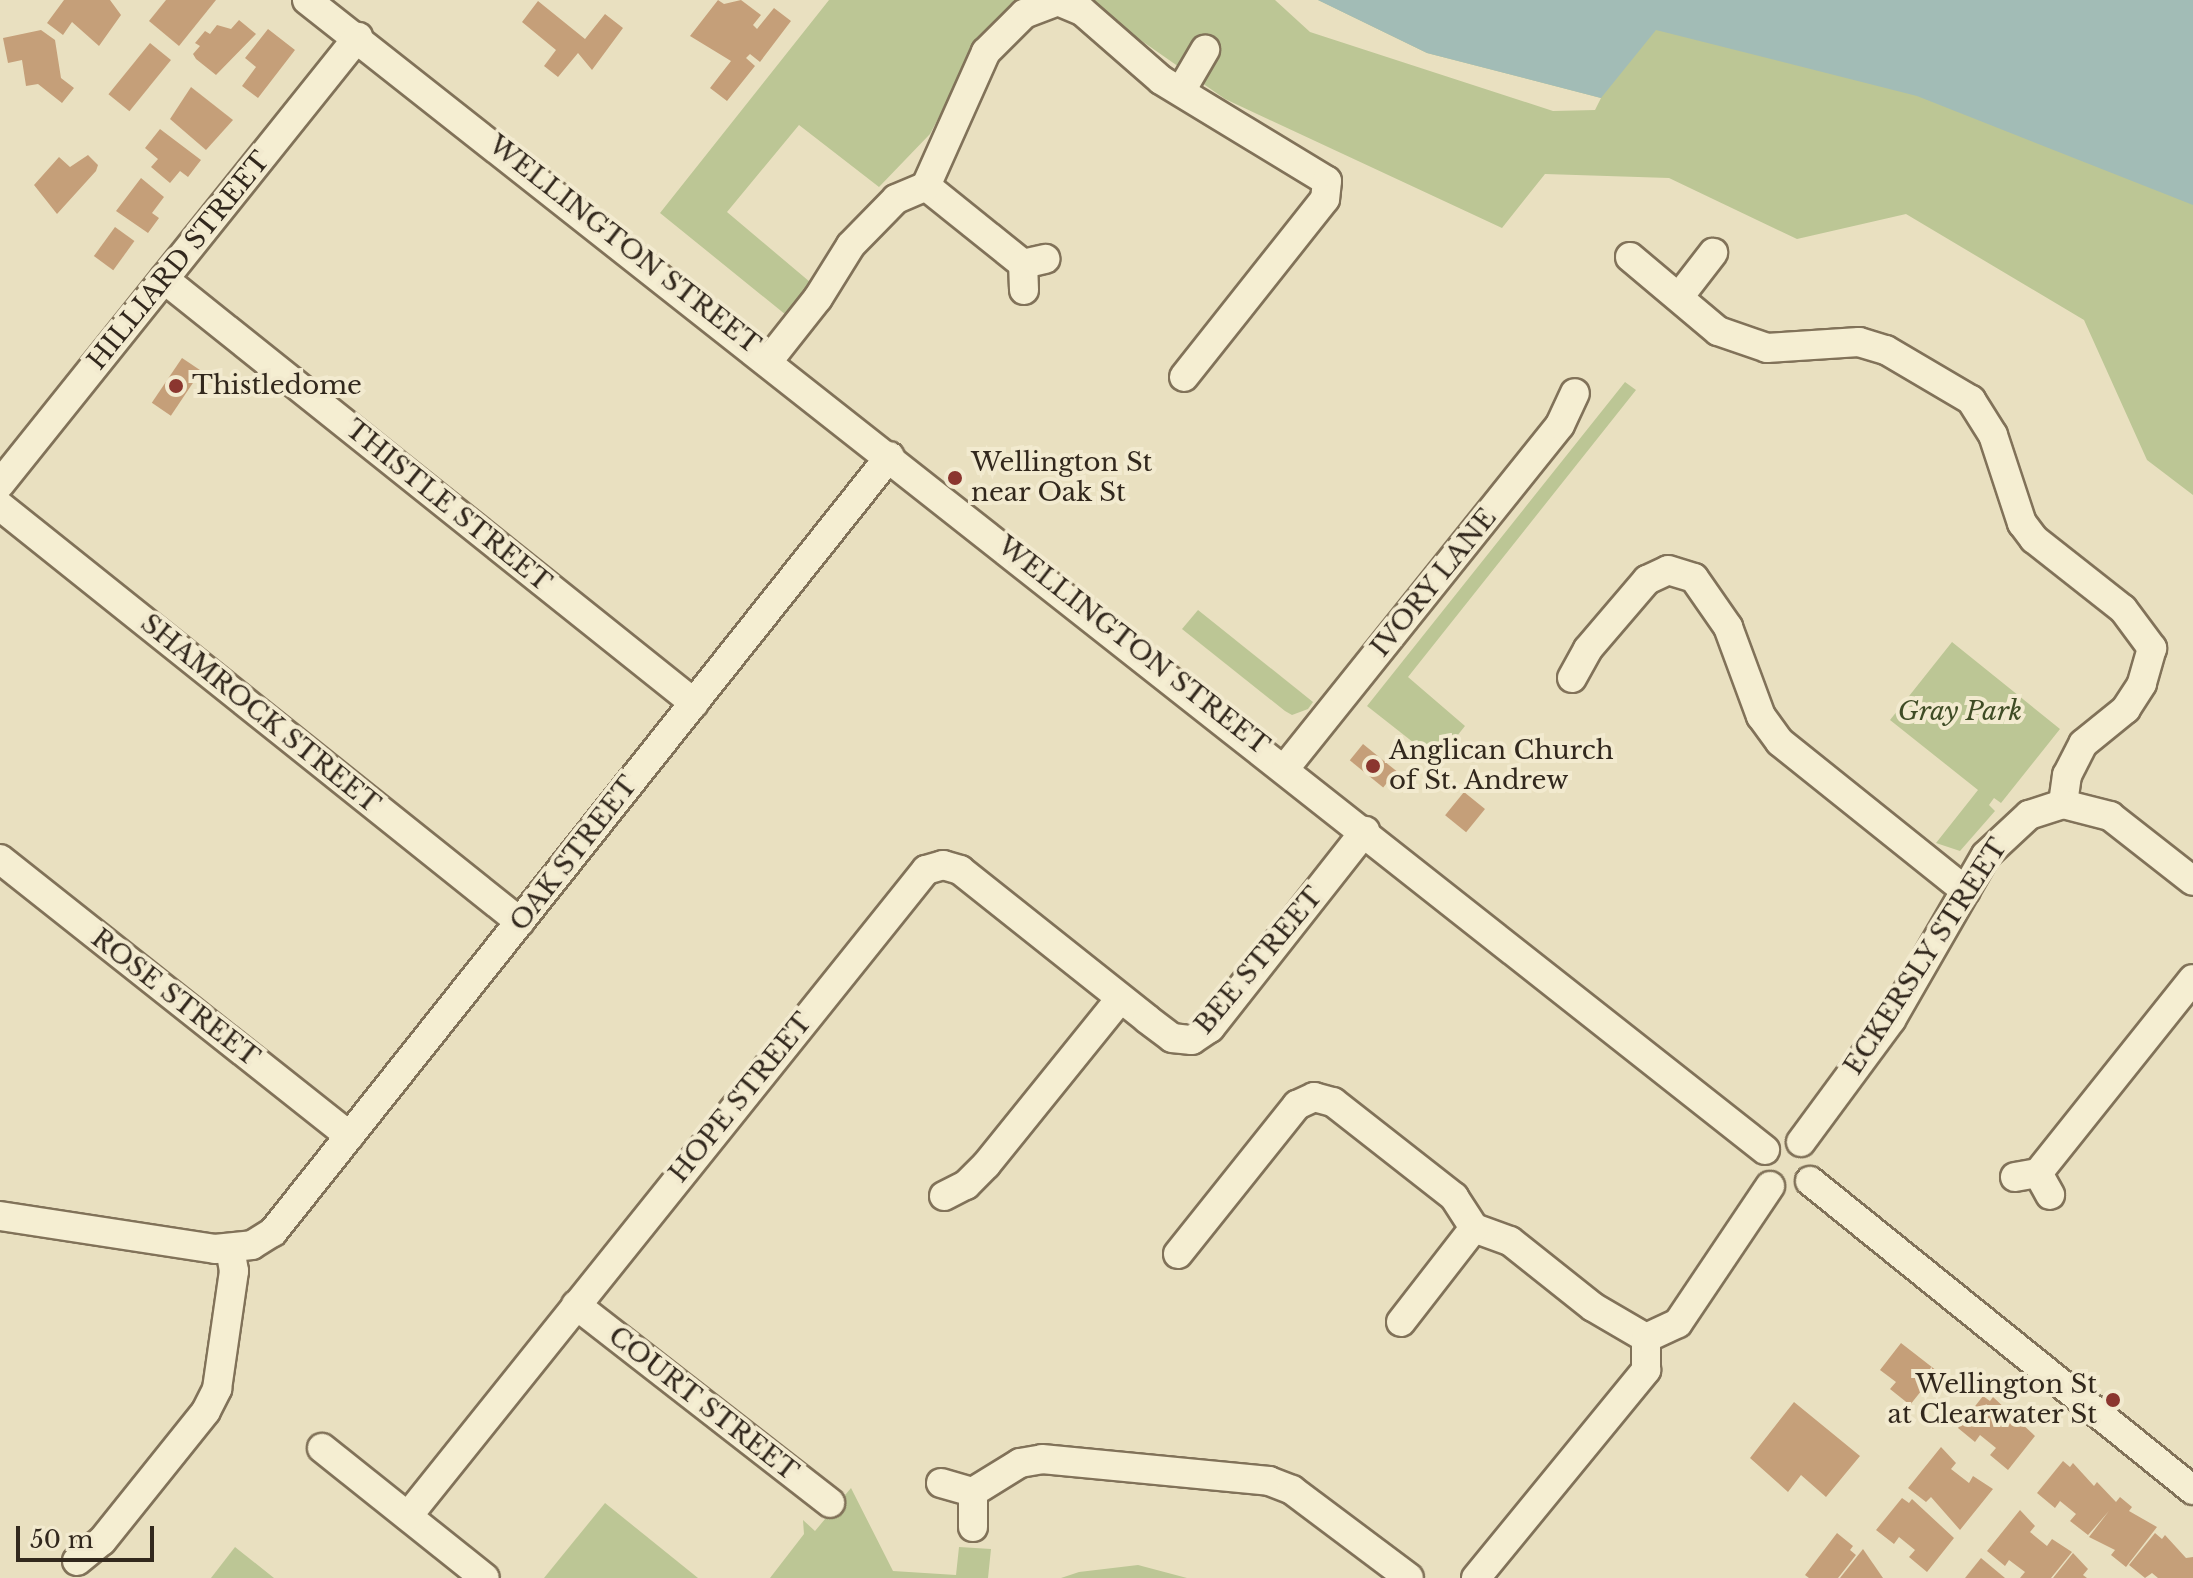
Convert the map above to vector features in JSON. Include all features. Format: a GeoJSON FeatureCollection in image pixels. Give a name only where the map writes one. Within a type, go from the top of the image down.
{"type":"FeatureCollection","features":[{"type":"Feature","properties":{"kind":"street","name":"WELLINGTON STREET"},"geometry":{"type":"LineString","coordinates":[[307,0],[1286,767],[1765,1150]]}},
{"type":"Feature","properties":{"kind":"street"},"geometry":{"type":"LineString","coordinates":[[769,360],[818,298],[851,245],[896,199],[926,186],[986,52],[1024,14],[1058,1],[1082,11],[1161,80],[1315,169],[1329,188],[1184,377]]}},
{"type":"Feature","properties":{"kind":"street","name":"HILLIARD STREET"},"geometry":{"type":"LineString","coordinates":[[0,484],[358,37]]}},
{"type":"Feature","properties":{"kind":"street"},"geometry":{"type":"LineString","coordinates":[[1181,91],[1205,50]]}},
{"type":"Feature","properties":{"kind":"street"},"geometry":{"type":"LineString","coordinates":[[926,186],[1031,271]]}},
{"type":"Feature","properties":{"kind":"street"},"geometry":{"type":"LineString","coordinates":[[1679,297],[1713,253]]}},
{"type":"Feature","properties":{"kind":"street"},"geometry":{"type":"LineString","coordinates":[[1630,257],[1718,331],[1767,348],[1859,342],[1886,350],[1971,400],[1993,435],[2022,523],[2034,539],[2123,609],[2152,648],[2142,684],[2126,709],[2083,744],[2067,775],[2063,804],[2110,816],[2193,881]]}},
{"type":"Feature","properties":{"kind":"street","name":"THISTLE STREET"},"geometry":{"type":"LineString","coordinates":[[164,279],[694,703]]}},
{"type":"Feature","properties":{"kind":"street","name":"IVORY LANE"},"geometry":{"type":"LineString","coordinates":[[1286,767],[1560,425],[1575,393]]}},
{"type":"Feature","properties":{"kind":"street","name":"OAK STREET"},"geometry":{"type":"LineString","coordinates":[[241,1247],[273,1232],[890,456]]}},
{"type":"Feature","properties":{"kind":"street","name":"SHAMROCK STREET"},"geometry":{"type":"LineString","coordinates":[[0,506],[520,922]]}},
{"type":"Feature","properties":{"kind":"street"},"geometry":{"type":"LineString","coordinates":[[1572,678],[1588,649],[1647,580],[1668,570],[1694,578],[1728,627],[1761,716],[1780,742],[1966,891]]}},
{"type":"Feature","properties":{"kind":"street","name":"ECKERSLY STREET"},"geometry":{"type":"LineString","coordinates":[[1801,1142],[1891,1020],[1986,855],[2010,829],[2029,815],[2063,804]]}},
{"type":"Feature","properties":{"kind":"street","name":"BEE STREET"},"geometry":{"type":"LineString","coordinates":[[1120,999],[1172,1038],[1199,1037],[1365,831]]}},
{"type":"Feature","properties":{"kind":"street","name":"ROSE STREET"},"geometry":{"type":"LineString","coordinates":[[0,859],[350,1136]]}},
{"type":"Feature","properties":{"kind":"street","name":"HOPE STREET"},"geometry":{"type":"LineString","coordinates":[[408,1516],[926,870],[943,865],[960,870],[1120,999]]}},
{"type":"Feature","properties":{"kind":"street"},"geometry":{"type":"LineString","coordinates":[[2034,1182],[2193,979]]}},
{"type":"Feature","properties":{"kind":"street"},"geometry":{"type":"LineString","coordinates":[[944,1196],[966,1185],[986,1165],[1120,999]]}},
{"type":"Feature","properties":{"kind":"street"},"geometry":{"type":"LineString","coordinates":[[1178,1254],[1297,1105],[1314,1097],[1333,1102],[1454,1197],[1474,1228],[1510,1241],[1593,1307],[1646,1338]]}},
{"type":"Feature","properties":{"kind":"street"},"geometry":{"type":"LineString","coordinates":[[1782,1139],[1801,1142],[1814,1160],[1810,1181],[1791,1193],[1770,1186],[1761,1169],[1765,1150],[1782,1139]]}},
{"type":"Feature","properties":{"kind":"street"},"geometry":{"type":"LineString","coordinates":[[1810,1181],[2193,1490]]}},
{"type":"Feature","properties":{"kind":"street"},"geometry":{"type":"LineString","coordinates":[[1646,1338],[1678,1323],[1770,1186]]}},
{"type":"Feature","properties":{"kind":"street"},"geometry":{"type":"LineString","coordinates":[[0,1216],[241,1247],[234,1271],[217,1389],[206,1411],[102,1541],[77,1561]]}},
{"type":"Feature","properties":{"kind":"street"},"geometry":{"type":"LineString","coordinates":[[1401,1322],[1474,1228]]}},
{"type":"Feature","properties":{"kind":"street","name":"COURT STREET"},"geometry":{"type":"LineString","coordinates":[[576,1305],[830,1503]]}},
{"type":"Feature","properties":{"kind":"street"},"geometry":{"type":"LineString","coordinates":[[1476,1578],[1646,1370],[1646,1338]]}},
{"type":"Feature","properties":{"kind":"street"},"geometry":{"type":"LineString","coordinates":[[322,1448],[485,1578]]}},
{"type":"Feature","properties":{"kind":"street"},"geometry":{"type":"LineString","coordinates":[[941,1483],[973,1492],[1020,1463],[1042,1459],[1269,1481],[1292,1490],[1409,1578]]}},
{"type":"Feature","properties":{"kind":"street"},"geometry":{"type":"LineString","coordinates":[[973,1492],[973,1527]]}},
{"type":"Feature","properties":{"kind":"green space"},"geometry":{"type":"Polygon","coordinates":[[[829,0],[1018,0],[981,37],[930,134],[879,187],[799,125],[727,212],[810,282],[791,319],[660,213],[829,0]]]}},
{"type":"Feature","properties":{"kind":"green space"},"geometry":{"type":"Polygon","coordinates":[[[1083,0],[1275,0],[1310,32],[1553,111],[1595,110],[1601,98],[1427,53],[1318,0],[2193,0],[2193,495],[2147,460],[2084,320],[1906,214],[1797,239],[1669,178],[1545,174],[1502,228],[1225,99],[1083,0]]]}},
{"type":"Feature","properties":{"kind":"green space"},"geometry":{"type":"Polygon","coordinates":[[[1625,382],[1636,390],[1408,677],[1465,726],[1437,761],[1367,706],[1625,382]]]}},
{"type":"Feature","properties":{"kind":"green space"},"geometry":{"type":"Polygon","coordinates":[[[1198,610],[1313,702],[1308,709],[1292,715],[1285,711],[1182,629],[1198,610]]]}},
{"type":"Feature","properties":{"kind":"green space","name":"Gray Park"},"geometry":{"type":"Polygon","coordinates":[[[1952,642],[2060,729],[2001,803],[1994,798],[1989,805],[1995,811],[1960,851],[1936,843],[1978,790],[1890,720],[1952,642]]]}},
{"type":"Feature","properties":{"kind":"green space"},"geometry":{"type":"Polygon","coordinates":[[[851,1488],[893,1571],[956,1575],[959,1547],[991,1549],[988,1578],[770,1578],[804,1534],[803,1520],[815,1531],[851,1488]]]}},
{"type":"Feature","properties":{"kind":"green space"},"geometry":{"type":"Polygon","coordinates":[[[605,1503],[698,1578],[544,1578],[605,1503]]]}},
{"type":"Feature","properties":{"kind":"green space"},"geometry":{"type":"Polygon","coordinates":[[[235,1547],[274,1578],[211,1578],[235,1547]]]}},
{"type":"Feature","properties":{"kind":"green space"},"geometry":{"type":"Polygon","coordinates":[[[1138,1565],[1187,1578],[1061,1578],[1079,1572],[1138,1565]]]}},
{"type":"Feature","properties":{"kind":"water"},"geometry":{"type":"Polygon","coordinates":[[[1318,0],[2193,0],[2193,205],[1917,96],[1656,30],[1601,98],[1427,53],[1318,0]]]}},
{"type":"Feature","properties":{"kind":"building"},"geometry":{"type":"Polygon","coordinates":[[[64,0],[110,0],[121,15],[99,46],[72,22],[63,35],[47,23],[64,0]]]}},
{"type":"Feature","properties":{"kind":"building"},"geometry":{"type":"Polygon","coordinates":[[[166,0],[216,0],[179,46],[149,21],[166,0]]]}},
{"type":"Feature","properties":{"kind":"building"},"geometry":{"type":"Polygon","coordinates":[[[718,0],[724,4],[741,0],[761,15],[753,25],[757,29],[774,8],[791,21],[760,62],[750,54],[746,58],[755,66],[727,101],[710,88],[731,61],[690,36],[718,0]]]}},
{"type":"Feature","properties":{"kind":"building"},"geometry":{"type":"Polygon","coordinates":[[[538,1],[585,39],[605,14],[623,28],[592,70],[578,53],[558,77],[544,66],[556,50],[522,22],[538,1]]]}},
{"type":"Feature","properties":{"kind":"building"},"geometry":{"type":"Polygon","coordinates":[[[239,20],[256,34],[216,75],[196,59],[193,54],[200,46],[195,43],[205,31],[210,34],[217,25],[231,29],[239,20]]]}},
{"type":"Feature","properties":{"kind":"building"},"geometry":{"type":"Polygon","coordinates":[[[268,29],[295,50],[258,98],[242,86],[256,67],[245,58],[268,29]]]}},
{"type":"Feature","properties":{"kind":"building"},"geometry":{"type":"Polygon","coordinates":[[[41,30],[55,40],[61,78],[74,88],[62,103],[38,84],[26,86],[22,60],[8,63],[3,38],[41,30]]]}},
{"type":"Feature","properties":{"kind":"building"},"geometry":{"type":"Polygon","coordinates":[[[150,43],[171,60],[129,111],[108,94],[150,43]]]}},
{"type":"Feature","properties":{"kind":"building"},"geometry":{"type":"Polygon","coordinates":[[[191,87],[233,120],[206,150],[170,119],[191,87]]]}},
{"type":"Feature","properties":{"kind":"building"},"geometry":{"type":"Polygon","coordinates":[[[160,129],[201,160],[188,177],[180,171],[170,183],[151,167],[158,159],[145,148],[160,129]]]}},
{"type":"Feature","properties":{"kind":"building"},"geometry":{"type":"Polygon","coordinates":[[[88,155],[98,165],[96,171],[57,214],[34,185],[59,157],[70,167],[88,155]]]}},
{"type":"Feature","properties":{"kind":"building"},"geometry":{"type":"Polygon","coordinates":[[[141,178],[164,197],[152,213],[159,218],[148,233],[116,211],[141,178]]]}},
{"type":"Feature","properties":{"kind":"building"},"geometry":{"type":"Polygon","coordinates":[[[115,227],[134,241],[113,270],[94,256],[115,227]]]}},
{"type":"Feature","properties":{"kind":"building","name":"Thistledome"},"geometry":{"type":"Polygon","coordinates":[[[182,358],[201,371],[171,416],[152,403],[182,358]]]}},
{"type":"Feature","properties":{"kind":"building","name":"Anglican Church of St. Andrew"},"geometry":{"type":"Polygon","coordinates":[[[1363,744],[1396,771],[1383,787],[1350,760],[1363,744]]]}},
{"type":"Feature","properties":{"kind":"building"},"geometry":{"type":"Polygon","coordinates":[[[1464,792],[1485,809],[1466,832],[1445,815],[1464,792]]]}},
{"type":"Feature","properties":{"kind":"building"},"geometry":{"type":"Polygon","coordinates":[[[1901,1343],[1937,1371],[1910,1405],[1890,1389],[1896,1382],[1880,1370],[1901,1343]]]}},
{"type":"Feature","properties":{"kind":"building"},"geometry":{"type":"Polygon","coordinates":[[[1983,1396],[1990,1401],[1993,1397],[2035,1436],[2008,1470],[1990,1455],[1996,1448],[1980,1435],[1975,1442],[1958,1428],[1983,1396]]]}},
{"type":"Feature","properties":{"kind":"building"},"geometry":{"type":"Polygon","coordinates":[[[1794,1402],[1860,1456],[1826,1497],[1801,1475],[1788,1492],[1750,1458],[1794,1402]]]}},
{"type":"Feature","properties":{"kind":"building"},"geometry":{"type":"Polygon","coordinates":[[[1941,1447],[1956,1463],[1951,1469],[1969,1483],[1973,1476],[1993,1489],[1960,1530],[1931,1497],[1926,1502],[1908,1488],[1941,1447]]]}},
{"type":"Feature","properties":{"kind":"building"},"geometry":{"type":"Polygon","coordinates":[[[2063,1461],[2070,1467],[2073,1463],[2094,1486],[2097,1482],[2116,1502],[2120,1497],[2132,1507],[2129,1511],[2157,1527],[2126,1567],[2111,1555],[2115,1550],[2089,1537],[2109,1511],[2088,1535],[2070,1521],[2076,1514],[2060,1501],[2055,1508],[2037,1493],[2063,1461]]]}},
{"type":"Feature","properties":{"kind":"building"},"geometry":{"type":"Polygon","coordinates":[[[1902,1498],[1909,1503],[1912,1499],[1954,1538],[1927,1572],[1909,1557],[1915,1550],[1899,1537],[1894,1544],[1876,1530],[1902,1498]]]}},
{"type":"Feature","properties":{"kind":"building"},"geometry":{"type":"Polygon","coordinates":[[[2020,1510],[2035,1526],[2030,1532],[2047,1546],[2052,1539],[2072,1552],[2051,1578],[2020,1578],[2025,1572],[2009,1560],[2005,1566],[1987,1551],[2020,1510]]]}},
{"type":"Feature","properties":{"kind":"building"},"geometry":{"type":"Polygon","coordinates":[[[1837,1533],[1853,1546],[1850,1550],[1856,1555],[1838,1578],[1809,1578],[1805,1575],[1837,1533]]]}},
{"type":"Feature","properties":{"kind":"building"},"geometry":{"type":"Polygon","coordinates":[[[2155,1533],[2162,1539],[2165,1535],[2186,1558],[2193,1557],[2193,1578],[2158,1578],[2152,1573],[2145,1578],[2129,1565],[2155,1533]]]}},
{"type":"Feature","properties":{"kind":"building"},"geometry":{"type":"Polygon","coordinates":[[[1863,1549],[1883,1578],[1840,1578],[1863,1549]]]}},
{"type":"Feature","properties":{"kind":"building"},"geometry":{"type":"Polygon","coordinates":[[[2073,1553],[2088,1569],[2083,1575],[2087,1578],[2053,1578],[2073,1553]]]}},
{"type":"Feature","properties":{"kind":"building"},"geometry":{"type":"Polygon","coordinates":[[[1981,1558],[2005,1578],[1965,1578],[1981,1558]]]}},
{"type":"Feature","properties":{"kind":"place","name":"Thistledome"},"geometry":{"type":"Point","coordinates":[176,386]}},
{"type":"Feature","properties":{"kind":"place","name":"Wellington St near Oak St"},"geometry":{"type":"Point","coordinates":[955,478]}},
{"type":"Feature","properties":{"kind":"place","name":"Anglican Church of St. Andrew"},"geometry":{"type":"Point","coordinates":[1373,766]}},
{"type":"Feature","properties":{"kind":"place","name":"Wellington St at Clearwater St"},"geometry":{"type":"Point","coordinates":[2113,1400]}}]}
